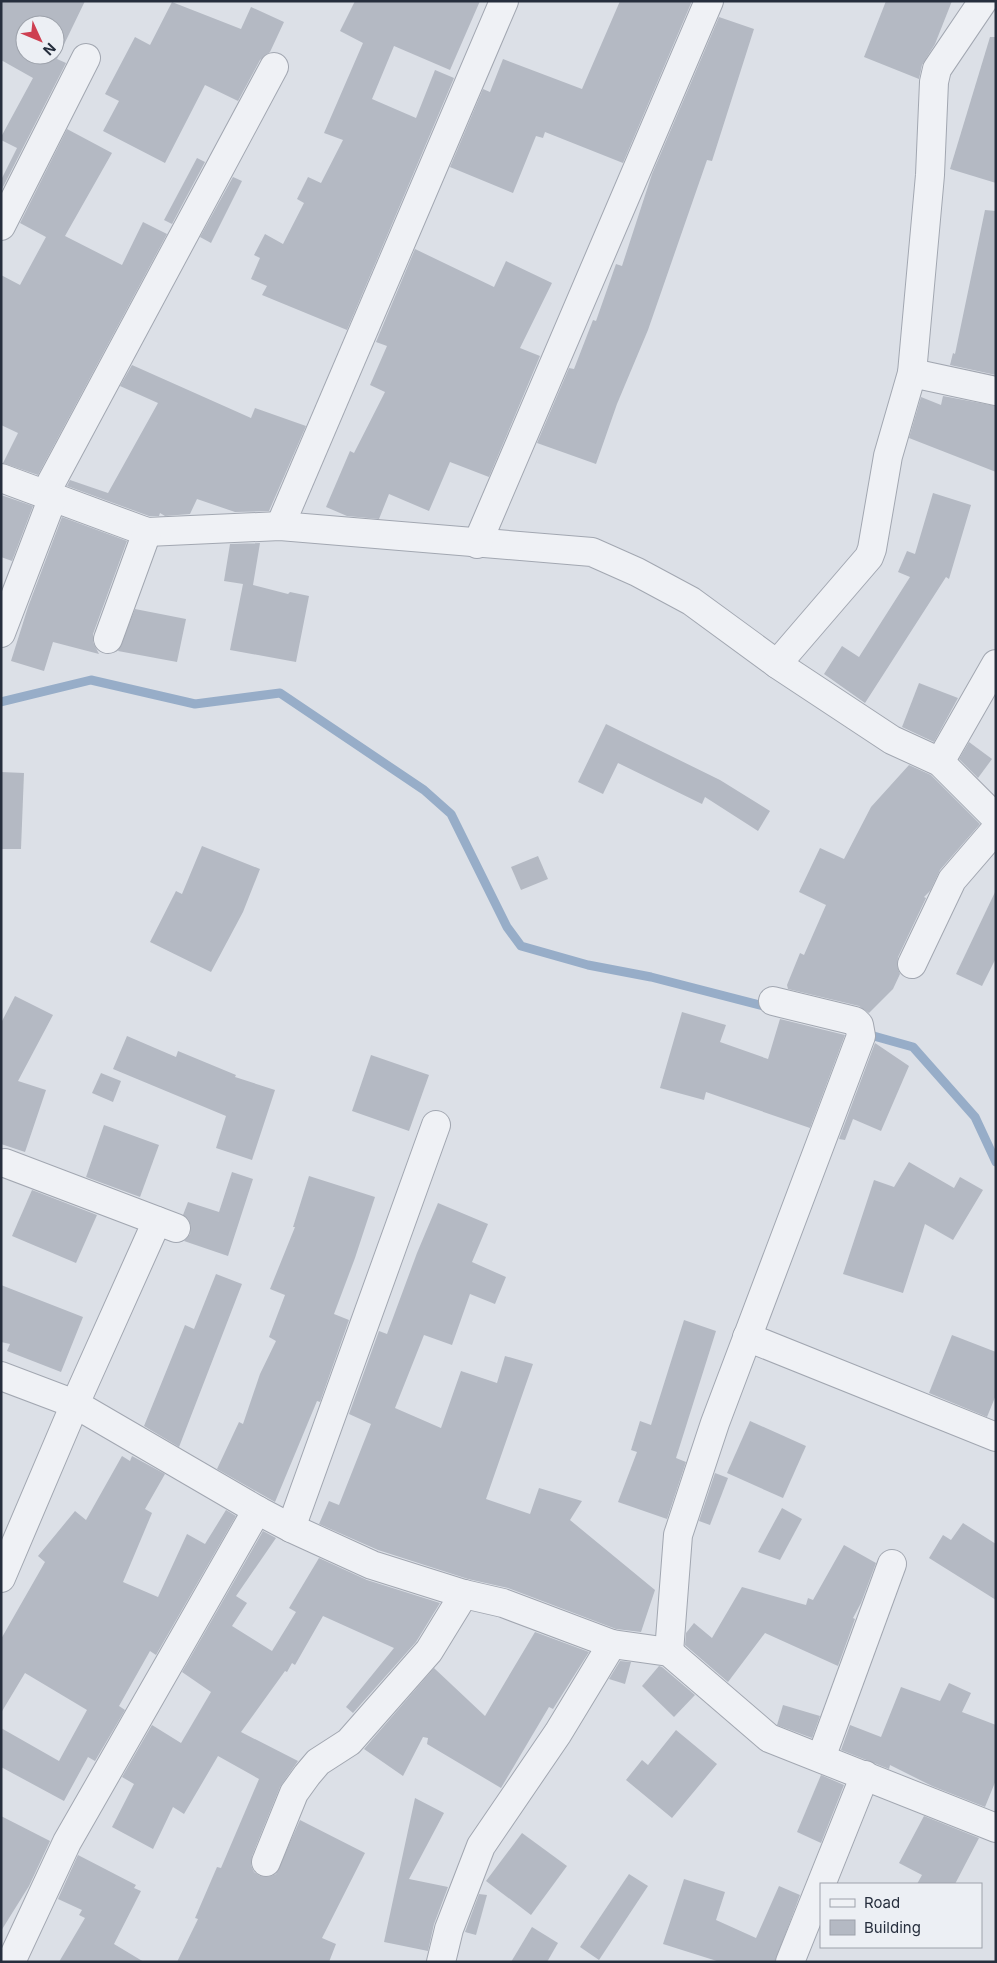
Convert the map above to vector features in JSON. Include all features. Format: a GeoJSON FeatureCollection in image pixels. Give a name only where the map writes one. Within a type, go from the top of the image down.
{"type":"FeatureCollection","features":[{"type":"Feature","properties":{"kind":"street"},"geometry":{"type":"LineString","coordinates":[[280,526],[504,1]]}},
{"type":"Feature","properties":{"kind":"street"},"geometry":{"type":"LineString","coordinates":[[477,544],[709,1]]}},
{"type":"Feature","properties":{"kind":"street"},"geometry":{"type":"LineString","coordinates":[[776,664],[869,557],[888,456],[912,373],[930,175],[934,82],[937,69],[983,1]]}},
{"type":"Feature","properties":{"kind":"street"},"geometry":{"type":"LineString","coordinates":[[1,226],[86,58]]}},
{"type":"Feature","properties":{"kind":"street"},"geometry":{"type":"LineString","coordinates":[[1,633],[49,496],[274,67]]}},
{"type":"Feature","properties":{"kind":"street"},"geometry":{"type":"LineString","coordinates":[[912,373],[996,391]]}},
{"type":"Feature","properties":{"kind":"street"},"geometry":{"type":"LineString","coordinates":[[1,478],[147,532],[280,526],[477,544],[592,552],[637,572],[690,601],[776,664],[892,740],[940,762],[996,818]]}},
{"type":"Feature","properties":{"kind":"street"},"geometry":{"type":"LineString","coordinates":[[108,639],[147,532]]}},
{"type":"Feature","properties":{"kind":"street"},"geometry":{"type":"LineString","coordinates":[[940,762],[996,664]]}},
{"type":"Feature","properties":{"kind":"street"},"geometry":{"type":"LineString","coordinates":[[912,964],[952,880],[996,829]]}},
{"type":"Feature","properties":{"kind":"street"},"geometry":{"type":"LineString","coordinates":[[669,1652],[678,1535],[715,1423],[861,1036],[859,1026],[855,1021],[773,1001]]}},
{"type":"Feature","properties":{"kind":"street"},"geometry":{"type":"LineString","coordinates":[[291,1528],[436,1125]]}},
{"type":"Feature","properties":{"kind":"street"},"geometry":{"type":"LineString","coordinates":[[1,1578],[75,1404],[166,1225],[5,1163]]}},
{"type":"Feature","properties":{"kind":"street"},"geometry":{"type":"LineString","coordinates":[[747,1338],[996,1437]]}},
{"type":"Feature","properties":{"kind":"street"},"geometry":{"type":"LineString","coordinates":[[1,1376],[75,1404],[257,1510],[291,1528],[372,1565],[464,1594],[503,1603],[612,1644],[669,1652],[768,1738],[996,1828]]}},
{"type":"Feature","properties":{"kind":"street"},"geometry":{"type":"LineString","coordinates":[[11,1962],[67,1842],[257,1510]]}},
{"type":"Feature","properties":{"kind":"street"},"geometry":{"type":"LineString","coordinates":[[821,1758],[892,1564]]}},
{"type":"Feature","properties":{"kind":"street"},"geometry":{"type":"LineString","coordinates":[[266,1862],[294,1793],[307,1775],[318,1762],[349,1742],[429,1651],[464,1594]]}},
{"type":"Feature","properties":{"kind":"street"},"geometry":{"type":"LineString","coordinates":[[440,1962],[449,1929],[481,1846],[558,1733],[612,1644]]}},
{"type":"Feature","properties":{"kind":"street"},"geometry":{"type":"LineString","coordinates":[[822,1883],[865,1775]]}},
{"type":"Feature","properties":{"kind":"street"},"geometry":{"type":"LineString","coordinates":[[790,1962],[820,1887]]}},
{"type":"Feature","properties":{"kind":"building"},"geometry":{"type":"Polygon","coordinates":[[[1,1],[85,1],[65,42],[65,15],[15,15],[15,65],[65,65],[1,191],[1,180],[17,148],[1,140],[1,137],[33,78],[1,60],[1,1]]]}},
{"type":"Feature","properties":{"kind":"building"},"geometry":{"type":"Polygon","coordinates":[[[355,1],[480,1],[450,70],[394,46],[372,99],[416,118],[435,70],[454,78],[347,330],[262,295],[267,286],[251,279],[260,258],[254,255],[265,234],[283,244],[304,203],[297,199],[308,177],[321,183],[343,140],[324,133],[363,43],[340,31],[355,1]]]}},
{"type":"Feature","properties":{"kind":"building"},"geometry":{"type":"Polygon","coordinates":[[[620,1],[692,1],[623,163],[545,132],[543,138],[536,136],[513,193],[450,167],[483,89],[490,92],[503,59],[582,89],[620,1]]]}},
{"type":"Feature","properties":{"kind":"building"},"geometry":{"type":"Polygon","coordinates":[[[886,1],[952,1],[935,44],[922,65],[919,79],[864,57],[886,1]]]}},
{"type":"Feature","properties":{"kind":"building"},"geometry":{"type":"Polygon","coordinates":[[[172,2],[241,29],[251,7],[284,22],[270,52],[260,60],[238,101],[205,85],[165,163],[103,131],[119,101],[105,94],[135,37],[150,45],[172,2]]]}},
{"type":"Feature","properties":{"kind":"building"},"geometry":{"type":"Polygon","coordinates":[[[719,17],[754,29],[712,161],[707,160],[648,330],[617,404],[596,464],[537,443],[569,368],[574,369],[593,320],[596,321],[616,264],[622,266],[652,174],[719,17]]]}},
{"type":"Feature","properties":{"kind":"building"},"geometry":{"type":"Polygon","coordinates":[[[990,37],[996,37],[996,183],[950,169],[990,37]]]}},
{"type":"Feature","properties":{"kind":"building"},"geometry":{"type":"Polygon","coordinates":[[[67,129],[112,153],[65,236],[122,265],[143,222],[167,234],[38,475],[3,463],[18,433],[1,425],[1,275],[20,285],[46,237],[20,223],[67,129]]]}},
{"type":"Feature","properties":{"kind":"building"},"geometry":{"type":"Polygon","coordinates":[[[197,158],[205,162],[172,224],[164,220],[197,158]]]}},
{"type":"Feature","properties":{"kind":"building"},"geometry":{"type":"Polygon","coordinates":[[[233,177],[242,181],[211,243],[200,237],[233,177]]]}},
{"type":"Feature","properties":{"kind":"building"},"geometry":{"type":"Polygon","coordinates":[[[985,210],[996,211],[996,375],[950,365],[953,353],[955,354],[985,210]]]}},
{"type":"Feature","properties":{"kind":"building"},"geometry":{"type":"Polygon","coordinates":[[[415,249],[494,287],[506,261],[552,283],[520,348],[540,356],[489,477],[450,462],[429,511],[389,494],[379,519],[347,516],[326,507],[350,451],[354,453],[385,392],[370,385],[387,346],[376,342],[415,249]]]}},
{"type":"Feature","properties":{"kind":"building"},"geometry":{"type":"Polygon","coordinates":[[[132,365],[251,418],[255,408],[306,426],[269,511],[235,512],[197,499],[190,514],[165,516],[160,513],[159,516],[149,516],[67,486],[70,480],[108,493],[158,403],[120,386],[132,365]]]}},
{"type":"Feature","properties":{"kind":"building"},"geometry":{"type":"Polygon","coordinates":[[[943,396],[996,406],[996,472],[909,438],[921,397],[941,405],[943,396]]]}},
{"type":"Feature","properties":{"kind":"building"},"geometry":{"type":"Polygon","coordinates":[[[933,493],[971,505],[949,579],[946,577],[865,703],[824,674],[842,646],[859,657],[910,577],[898,572],[907,551],[915,554],[933,493]]]}},
{"type":"Feature","properties":{"kind":"building"},"geometry":{"type":"Polygon","coordinates":[[[1,495],[33,506],[12,561],[1,557],[1,495]]]}},
{"type":"Feature","properties":{"kind":"building"},"geometry":{"type":"Polygon","coordinates":[[[62,517],[127,541],[93,634],[93,642],[99,654],[53,642],[44,671],[11,661],[28,607],[62,517]]]}},
{"type":"Feature","properties":{"kind":"building"},"geometry":{"type":"Polygon","coordinates":[[[260,543],[253,585],[288,594],[290,592],[309,596],[296,662],[230,650],[243,584],[224,581],[230,544],[260,543]]]}},
{"type":"Feature","properties":{"kind":"building"},"geometry":{"type":"Polygon","coordinates":[[[135,609],[186,619],[177,662],[118,651],[135,609]]]}},
{"type":"Feature","properties":{"kind":"building"},"geometry":{"type":"Polygon","coordinates":[[[919,683],[958,698],[934,742],[902,727],[919,683]]]}},
{"type":"Feature","properties":{"kind":"building"},"geometry":{"type":"Polygon","coordinates":[[[606,724],[720,780],[770,811],[758,831],[705,797],[702,804],[618,763],[603,794],[578,782],[606,724]]]}},
{"type":"Feature","properties":{"kind":"building"},"geometry":{"type":"Polygon","coordinates":[[[969,742],[992,759],[978,778],[959,759],[969,742]]]}},
{"type":"Feature","properties":{"kind":"building"},"geometry":{"type":"Polygon","coordinates":[[[909,765],[931,775],[980,824],[940,870],[930,891],[924,897],[926,898],[898,957],[897,966],[900,974],[893,989],[869,1013],[859,1006],[788,989],[787,985],[800,953],[804,955],[826,905],[799,892],[820,848],[844,859],[871,807],[909,765]]]}},
{"type":"Feature","properties":{"kind":"building"},"geometry":{"type":"Polygon","coordinates":[[[1,772],[24,773],[21,849],[1,849],[1,772]]]}},
{"type":"Feature","properties":{"kind":"building"},"geometry":{"type":"Polygon","coordinates":[[[202,846],[260,869],[243,912],[211,972],[150,942],[176,891],[182,894],[202,846]]]}},
{"type":"Feature","properties":{"kind":"building"},"geometry":{"type":"Polygon","coordinates":[[[538,856],[548,879],[521,890],[511,867],[538,856]]]}},
{"type":"Feature","properties":{"kind":"building"},"geometry":{"type":"Polygon","coordinates":[[[996,890],[996,958],[982,986],[956,974],[996,890]]]}},
{"type":"Feature","properties":{"kind":"building"},"geometry":{"type":"Polygon","coordinates":[[[15,996],[53,1015],[18,1081],[46,1090],[25,1152],[1,1144],[1,1023],[15,996]]]}},
{"type":"Feature","properties":{"kind":"building"},"geometry":{"type":"Polygon","coordinates":[[[682,1012],[726,1025],[720,1042],[768,1059],[780,1019],[845,1035],[810,1128],[706,1092],[704,1100],[660,1088],[682,1012]]]}},
{"type":"Feature","properties":{"kind":"building"},"geometry":{"type":"Polygon","coordinates":[[[127,1036],[176,1057],[178,1051],[236,1075],[235,1077],[275,1090],[252,1160],[216,1148],[226,1116],[113,1069],[127,1036]]]}},
{"type":"Feature","properties":{"kind":"building"},"geometry":{"type":"Polygon","coordinates":[[[875,1043],[909,1066],[881,1131],[853,1119],[845,1140],[839,1139],[875,1043]]]}},
{"type":"Feature","properties":{"kind":"building"},"geometry":{"type":"Polygon","coordinates":[[[371,1055],[429,1075],[409,1131],[352,1111],[371,1055]]]}},
{"type":"Feature","properties":{"kind":"building"},"geometry":{"type":"Polygon","coordinates":[[[101,1073],[121,1081],[113,1102],[92,1093],[101,1073]]]}},
{"type":"Feature","properties":{"kind":"building"},"geometry":{"type":"Polygon","coordinates":[[[104,1125],[159,1145],[140,1197],[86,1177],[104,1125]]]}},
{"type":"Feature","properties":{"kind":"building"},"geometry":{"type":"Polygon","coordinates":[[[909,1162],[954,1188],[960,1177],[983,1190],[953,1240],[925,1224],[903,1293],[843,1274],[874,1180],[894,1187],[909,1162]]]}},
{"type":"Feature","properties":{"kind":"building"},"geometry":{"type":"Polygon","coordinates":[[[232,1172],[253,1179],[228,1256],[184,1241],[190,1234],[191,1226],[188,1219],[183,1215],[188,1202],[219,1212],[232,1172]]]}},
{"type":"Feature","properties":{"kind":"building"},"geometry":{"type":"Polygon","coordinates":[[[309,1176],[375,1197],[334,1314],[349,1320],[320,1402],[317,1401],[275,1502],[217,1469],[239,1422],[243,1424],[260,1374],[276,1341],[269,1337],[285,1295],[270,1289],[295,1227],[293,1227],[309,1176]]]}},
{"type":"Feature","properties":{"kind":"building"},"geometry":{"type":"Polygon","coordinates":[[[32,1190],[97,1215],[76,1263],[12,1236],[32,1190]]]}},
{"type":"Feature","properties":{"kind":"building"},"geometry":{"type":"Polygon","coordinates":[[[438,1203],[488,1224],[472,1262],[506,1277],[495,1304],[470,1294],[452,1345],[424,1335],[395,1408],[441,1428],[461,1371],[497,1383],[505,1356],[533,1364],[486,1499],[530,1514],[539,1488],[582,1501],[570,1520],[655,1590],[641,1632],[616,1629],[508,1588],[468,1579],[378,1550],[319,1524],[329,1501],[339,1505],[371,1424],[349,1414],[379,1331],[387,1334],[438,1203]]]}},
{"type":"Feature","properties":{"kind":"building"},"geometry":{"type":"Polygon","coordinates":[[[216,1274],[242,1284],[179,1447],[144,1426],[185,1325],[194,1329],[216,1274]]]}},
{"type":"Feature","properties":{"kind":"building"},"geometry":{"type":"Polygon","coordinates":[[[1,1285],[83,1317],[61,1372],[7,1351],[10,1344],[1,1342],[1,1285]]]}},
{"type":"Feature","properties":{"kind":"building"},"geometry":{"type":"Polygon","coordinates":[[[684,1320],[716,1331],[676,1458],[686,1462],[667,1519],[618,1502],[637,1452],[631,1450],[640,1421],[651,1425],[684,1320]]]}},
{"type":"Feature","properties":{"kind":"building"},"geometry":{"type":"Polygon","coordinates":[[[952,1335],[996,1352],[996,1395],[987,1417],[929,1393],[952,1335]]]}},
{"type":"Feature","properties":{"kind":"building"},"geometry":{"type":"Polygon","coordinates":[[[750,1421],[806,1446],[783,1498],[727,1473],[750,1421]]]}},
{"type":"Feature","properties":{"kind":"building"},"geometry":{"type":"Polygon","coordinates":[[[122,1456],[130,1461],[132,1456],[165,1474],[145,1509],[152,1513],[123,1582],[158,1597],[187,1534],[205,1544],[226,1510],[236,1516],[156,1655],[150,1651],[119,1706],[125,1710],[95,1761],[88,1757],[64,1801],[1,1767],[1,1728],[59,1761],[87,1710],[25,1673],[1,1713],[1,1639],[45,1562],[38,1556],[75,1511],[86,1520],[122,1456]]]}},
{"type":"Feature","properties":{"kind":"building"},"geometry":{"type":"Polygon","coordinates":[[[715,1473],[728,1478],[710,1525],[699,1521],[715,1473]]]}},
{"type":"Feature","properties":{"kind":"building"},"geometry":{"type":"Polygon","coordinates":[[[782,1508],[802,1519],[780,1560],[758,1552],[782,1508]]]}},
{"type":"Feature","properties":{"kind":"building"},"geometry":{"type":"Polygon","coordinates":[[[963,1523],[996,1544],[996,1600],[929,1558],[943,1535],[951,1540],[963,1523]]]}},
{"type":"Feature","properties":{"kind":"building"},"geometry":{"type":"Polygon","coordinates":[[[263,1531],[276,1538],[236,1596],[247,1603],[232,1626],[272,1651],[296,1612],[289,1608],[319,1558],[367,1580],[440,1603],[416,1642],[353,1713],[346,1707],[394,1648],[323,1616],[295,1665],[292,1663],[287,1672],[285,1671],[241,1732],[298,1761],[280,1787],[252,1856],[251,1865],[254,1872],[260,1876],[268,1877],[276,1874],[300,1820],[365,1853],[322,1938],[336,1944],[329,1962],[177,1962],[198,1919],[195,1918],[217,1867],[221,1868],[259,1779],[218,1756],[184,1814],[173,1807],[153,1849],[112,1827],[134,1784],[122,1777],[152,1725],[181,1743],[211,1692],[182,1672],[263,1531]]]}},
{"type":"Feature","properties":{"kind":"building"},"geometry":{"type":"Polygon","coordinates":[[[844,1545],[876,1563],[861,1603],[853,1618],[855,1619],[838,1666],[765,1633],[728,1682],[685,1645],[686,1633],[694,1623],[712,1638],[742,1587],[806,1605],[808,1598],[813,1600],[844,1545]]]}},
{"type":"Feature","properties":{"kind":"building"},"geometry":{"type":"Polygon","coordinates":[[[535,1632],[589,1652],[553,1709],[549,1707],[501,1788],[427,1744],[428,1738],[423,1737],[403,1776],[364,1749],[434,1668],[485,1716],[535,1632]]]}},
{"type":"Feature","properties":{"kind":"building"},"geometry":{"type":"Polygon","coordinates":[[[620,1661],[631,1662],[625,1684],[609,1679],[620,1661]]]}},
{"type":"Feature","properties":{"kind":"building"},"geometry":{"type":"Polygon","coordinates":[[[659,1666],[695,1695],[674,1717],[642,1686],[659,1666]]]}},
{"type":"Feature","properties":{"kind":"building"},"geometry":{"type":"Polygon","coordinates":[[[949,1683],[971,1693],[962,1712],[996,1725],[996,1780],[985,1807],[932,1786],[890,1765],[889,1769],[841,1750],[850,1725],[881,1737],[901,1687],[940,1701],[949,1683]]]}},
{"type":"Feature","properties":{"kind":"building"},"geometry":{"type":"Polygon","coordinates":[[[783,1705],[820,1716],[812,1738],[777,1725],[783,1705]]]}},
{"type":"Feature","properties":{"kind":"building"},"geometry":{"type":"Polygon","coordinates":[[[676,1730],[717,1764],[672,1818],[626,1780],[642,1760],[648,1765],[676,1730]]]}},
{"type":"Feature","properties":{"kind":"building"},"geometry":{"type":"Polygon","coordinates":[[[821,1775],[844,1785],[821,1843],[797,1832],[821,1775]]]}},
{"type":"Feature","properties":{"kind":"building"},"geometry":{"type":"Polygon","coordinates":[[[415,1798],[444,1813],[409,1879],[448,1887],[434,1924],[428,1951],[384,1942],[415,1798]]]}},
{"type":"Feature","properties":{"kind":"building"},"geometry":{"type":"Polygon","coordinates":[[[1,1816],[50,1841],[29,1886],[1,1931],[1,1816]]]}},
{"type":"Feature","properties":{"kind":"building"},"geometry":{"type":"Polygon","coordinates":[[[924,1816],[979,1838],[956,1883],[918,1883],[922,1875],[899,1863],[924,1816]]]}},
{"type":"Feature","properties":{"kind":"building"},"geometry":{"type":"Polygon","coordinates":[[[522,1833],[567,1866],[531,1915],[486,1881],[522,1833]]]}},
{"type":"Feature","properties":{"kind":"building"},"geometry":{"type":"Polygon","coordinates":[[[78,1855],[136,1885],[134,1888],[141,1891],[114,1944],[144,1962],[59,1962],[85,1918],[79,1915],[82,1910],[58,1899],[78,1855]]]}},
{"type":"Feature","properties":{"kind":"building"},"geometry":{"type":"Polygon","coordinates":[[[629,1874],[648,1886],[599,1960],[580,1947],[629,1874]]]}},
{"type":"Feature","properties":{"kind":"building"},"geometry":{"type":"Polygon","coordinates":[[[684,1879],[725,1892],[716,1920],[756,1938],[779,1886],[800,1895],[775,1962],[720,1962],[663,1944],[684,1879]]]}},
{"type":"Feature","properties":{"kind":"building"},"geometry":{"type":"Polygon","coordinates":[[[479,1894],[487,1895],[476,1935],[465,1932],[479,1894]]]}},
{"type":"Feature","properties":{"kind":"building"},"geometry":{"type":"Polygon","coordinates":[[[532,1927],[558,1943],[547,1962],[511,1962],[532,1927]]]}},
{"type":"Feature","properties":{"kind":"waterway"},"geometry":{"type":"LineString","coordinates":[[1,702],[91,680],[195,704],[280,693],[424,790],[451,814],[507,927],[521,946],[588,965],[651,977],[771,1008]]}},
{"type":"Feature","properties":{"kind":"waterway"},"geometry":{"type":"LineString","coordinates":[[863,1033],[913,1047],[975,1117],[996,1162]]}}]}
